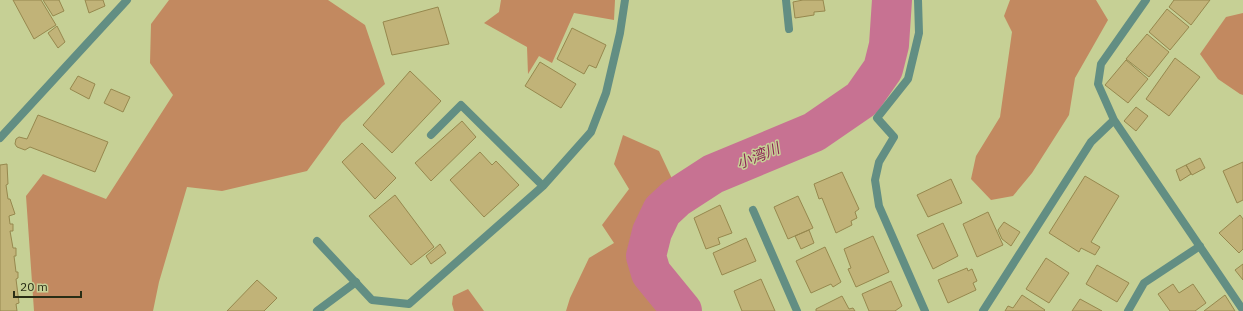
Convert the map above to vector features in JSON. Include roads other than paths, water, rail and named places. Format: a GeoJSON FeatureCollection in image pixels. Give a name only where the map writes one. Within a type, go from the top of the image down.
{"type":"FeatureCollection","features":[{"type":"Feature","properties":{"kind":"street"},"geometry":{"type":"LineString","coordinates":[[0,138],[127,0]]}},
{"type":"Feature","properties":{"kind":"street"},"geometry":{"type":"LineString","coordinates":[[317,241],[372,300],[409,304],[543,186],[591,132],[606,93],[620,33],[625,0]]}},
{"type":"Feature","properties":{"kind":"street"},"geometry":{"type":"LineString","coordinates":[[786,0],[789,30]]}},
{"type":"Feature","properties":{"kind":"street"},"geometry":{"type":"LineString","coordinates":[[918,0],[919,33],[908,79],[877,118],[894,138],[879,162],[875,180],[879,206],[925,311]]}},
{"type":"Feature","properties":{"kind":"street"},"geometry":{"type":"LineString","coordinates":[[1146,0],[1101,64],[1098,84],[1114,120],[1243,310]]}},
{"type":"Feature","properties":{"kind":"street"},"geometry":{"type":"LineString","coordinates":[[431,135],[461,105],[543,186]]}},
{"type":"Feature","properties":{"kind":"street"},"geometry":{"type":"LineString","coordinates":[[983,311],[1091,142],[1114,120]]}},
{"type":"Feature","properties":{"kind":"street"},"geometry":{"type":"LineString","coordinates":[[753,210],[797,311]]}},
{"type":"Feature","properties":{"kind":"street"},"geometry":{"type":"LineString","coordinates":[[1128,311],[1144,284],[1200,246]]}},
{"type":"Feature","properties":{"kind":"street"},"geometry":{"type":"LineString","coordinates":[[317,311],[356,282]]}},
{"type":"Feature","properties":{"kind":"waterway","name":"小湾川"},"geometry":{"type":"LineString","coordinates":[[682,311],[651,273],[646,256],[652,232],[662,211],[676,198],[713,174],[814,132],[862,99],[883,69],[889,45],[892,0]]}}]}
